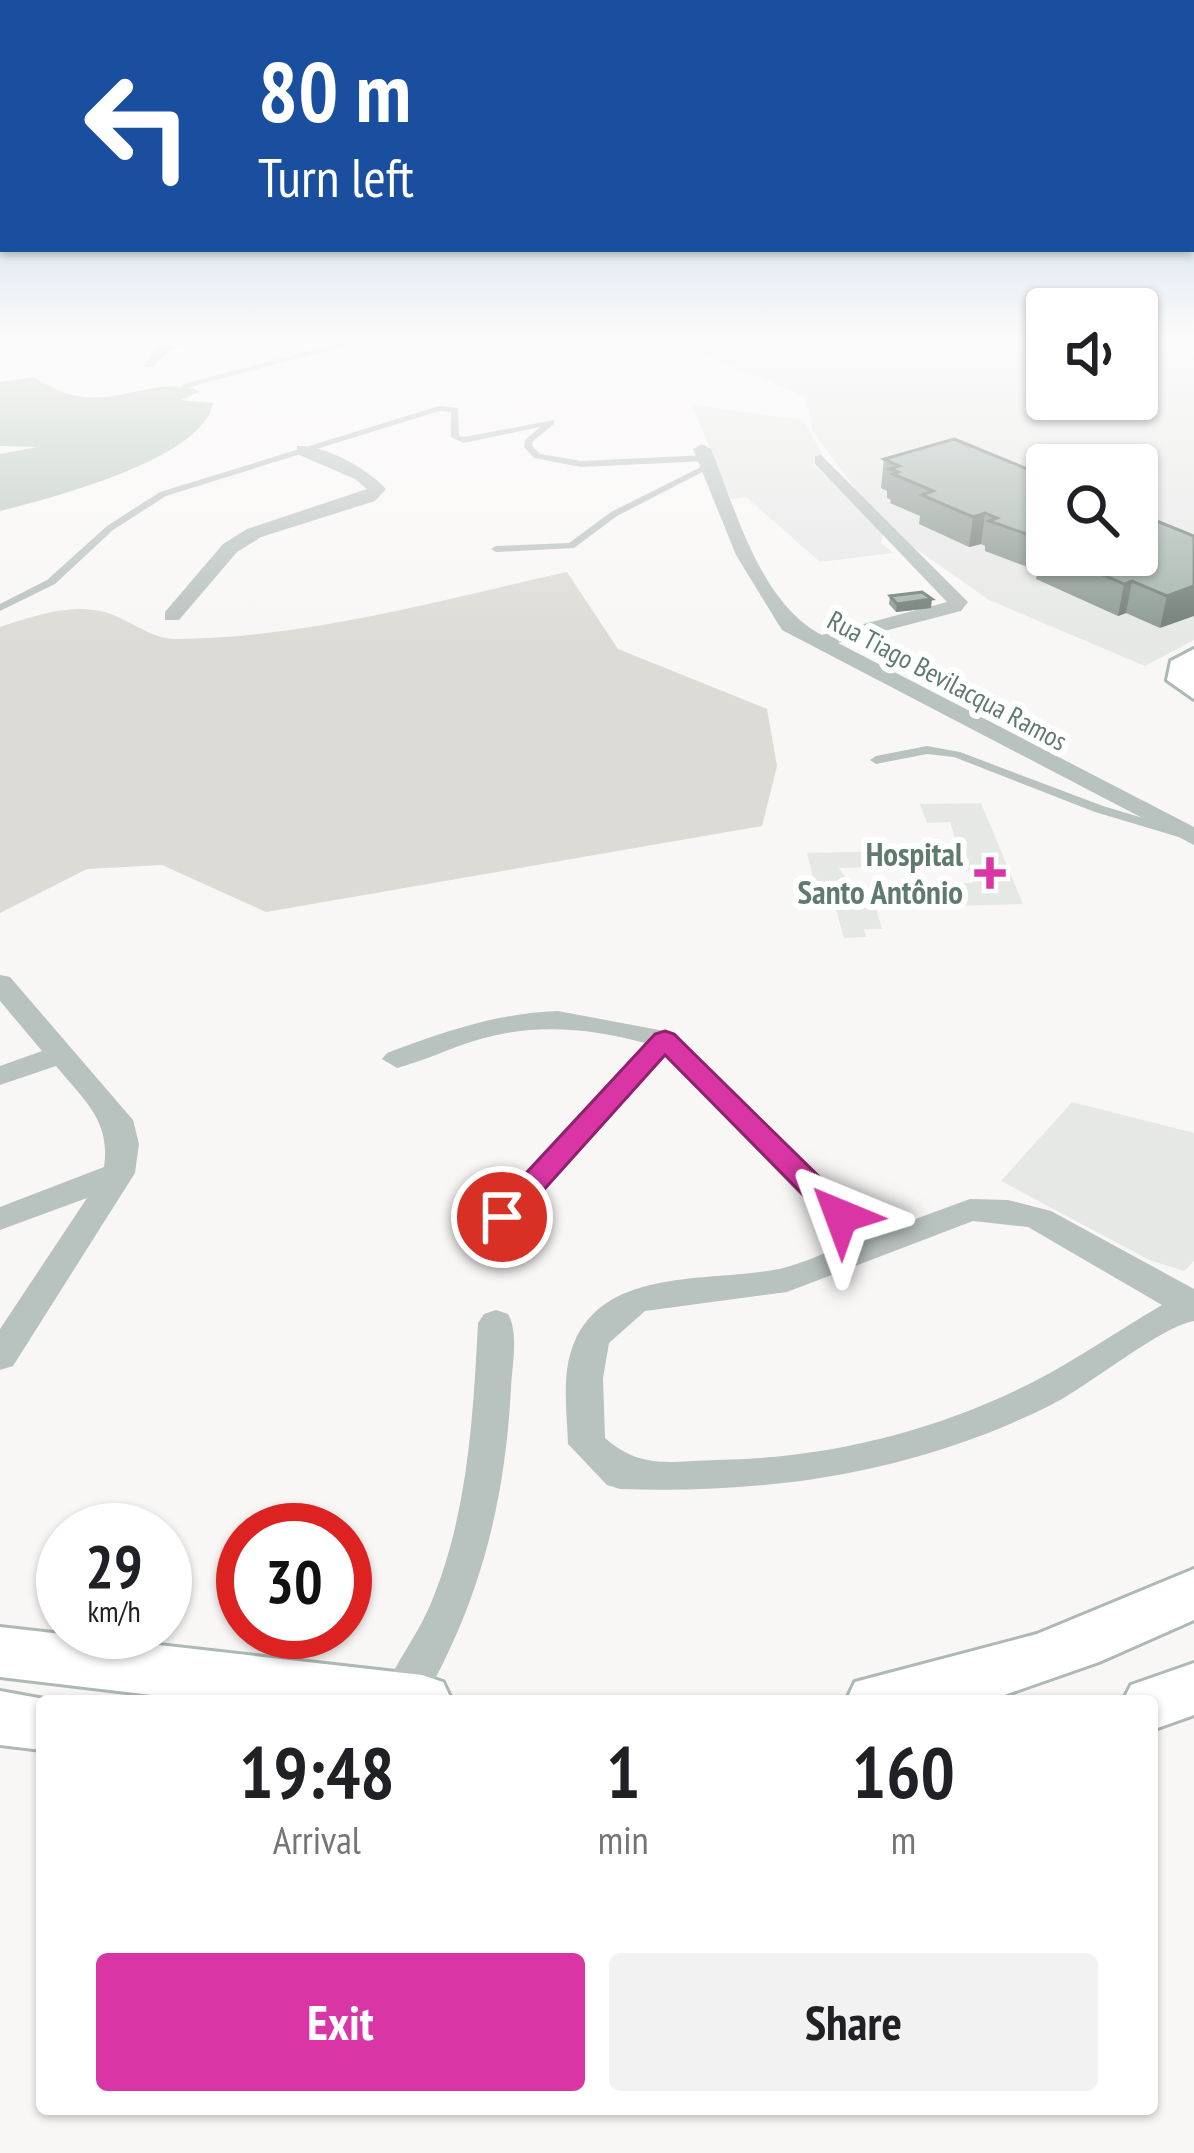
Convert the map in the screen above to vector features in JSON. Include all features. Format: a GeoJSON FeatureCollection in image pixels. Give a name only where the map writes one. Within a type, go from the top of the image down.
{"type":"FeatureCollection","features":[{"type":"Feature","properties":{"kind":"main road"},"geometry":{"type":"LineString","coordinates":[[1194,658],[1181,667],[1182,680],[1194,691]]}},
{"type":"Feature","properties":{"kind":"main road"},"geometry":{"type":"LineString","coordinates":[[905,1695],[982,1679],[1102,1639],[1194,1593]]}},
{"type":"Feature","properties":{"kind":"main road"},"geometry":{"type":"LineString","coordinates":[[0,1652],[359,1695]]}},
{"type":"Feature","properties":{"kind":"main road"},"geometry":{"type":"LineString","coordinates":[[1158,1702],[1194,1688]]}},
{"type":"Feature","properties":{"kind":"main road"},"geometry":{"type":"LineString","coordinates":[[0,1718],[36,1722]]}},
{"type":"Feature","properties":{"kind":"street"},"geometry":{"type":"LineString","coordinates":[[172,616],[230,548],[254,533],[369,497],[376,488],[361,475],[303,450]]}},
{"type":"Feature","properties":{"kind":"street","name":"Rua Tiago Bevilacqua Ramos"},"geometry":{"type":"LineString","coordinates":[[706,458],[770,597],[789,626],[814,644],[1192,836]]}},
{"type":"Feature","properties":{"kind":"street"},"geometry":{"type":"LineString","coordinates":[[814,644],[954,608],[958,602],[821,460]]}},
{"type":"Feature","properties":{"kind":"street"},"geometry":{"type":"LineString","coordinates":[[0,983],[118,1120],[123,1144],[118,1173],[0,1357]]}},
{"type":"Feature","properties":{"kind":"street"},"geometry":{"type":"LineString","coordinates":[[397,1059],[482,1026],[536,1016],[624,1027],[665,1039],[872,1248]]}},
{"type":"Feature","properties":{"kind":"street"},"geometry":{"type":"LineString","coordinates":[[502,1217],[665,1039]]}},
{"type":"Feature","properties":{"kind":"street"},"geometry":{"type":"LineString","coordinates":[[0,1076],[61,1054]]}},
{"type":"Feature","properties":{"kind":"street"},"geometry":{"type":"LineString","coordinates":[[0,1219],[118,1173]]}},
{"type":"Feature","properties":{"kind":"street"},"geometry":{"type":"LineString","coordinates":[[970,1210],[1008,1211],[1039,1219],[1192,1305],[1048,1391],[924,1443],[864,1462],[786,1473],[664,1477],[620,1474],[587,1444],[585,1370],[597,1325],[616,1310],[638,1300],[787,1280],[872,1248],[970,1210]]}},
{"type":"Feature","properties":{"kind":"street"},"geometry":{"type":"LineString","coordinates":[[404,1695],[442,1634],[476,1540],[490,1445],[496,1323]]}},
{"type":"Feature","properties":{"kind":"lane"},"geometry":{"type":"LineString","coordinates":[[0,608],[51,582],[110,528],[163,494],[342,438]]}},
{"type":"Feature","properties":{"kind":"lane"},"geometry":{"type":"LineString","coordinates":[[531,438],[529,447],[537,456],[557,461],[706,458]]}},
{"type":"Feature","properties":{"kind":"lane"},"geometry":{"type":"LineString","coordinates":[[496,550],[571,546],[706,458]]}},
{"type":"Feature","properties":{"kind":"lane"},"geometry":{"type":"LineString","coordinates":[[876,760],[927,750],[956,754],[1099,809],[1192,836]]}},
{"type":"Feature","properties":{"kind":"shaded area"},"geometry":{"type":"Polygon","coordinates":[[[0,438],[187,438],[121,474],[0,511],[0,454],[37,447],[0,446],[0,438]]]}},
{"type":"Feature","properties":{"kind":"shaded area"},"geometry":{"type":"Polygon","coordinates":[[[706,438],[814,438],[823,455],[813,464],[884,532],[881,543],[893,553],[820,562],[746,497],[731,499],[706,438]]]}},
{"type":"Feature","properties":{"kind":"shaded area"},"geometry":{"type":"Polygon","coordinates":[[[818,438],[1194,438],[1194,640],[1145,666],[989,600],[912,546],[861,496],[818,438]]]}},
{"type":"Feature","properties":{"kind":"shaded area"},"geometry":{"type":"Polygon","coordinates":[[[567,572],[618,649],[767,709],[777,766],[762,826],[266,912],[162,865],[87,869],[0,913],[0,627],[58,611],[87,609],[169,639],[225,637],[373,616],[567,572]]]}},
{"type":"Feature","properties":{"kind":"shaded area","name":"Hospital Santo Antônio"},"geometry":{"type":"Polygon","coordinates":[[[981,803],[1023,904],[876,908],[882,929],[864,929],[866,937],[844,938],[830,889],[816,889],[807,853],[933,850],[932,844],[957,844],[950,822],[927,823],[920,804],[981,803]],[[966,864],[839,868],[853,887],[973,883],[966,864]]]}},
{"type":"Feature","properties":{"kind":"shaded area"},"geometry":{"type":"Polygon","coordinates":[[[1072,1102],[1194,1133],[1194,1261],[1184,1271],[1149,1260],[1001,1181],[1072,1102]]]}},
{"type":"Feature","properties":{"kind":"building"},"geometry":{"type":"Polygon","coordinates":[[[954,439],[1026,468],[1026,534],[989,521],[997,518],[985,513],[973,517],[922,495],[933,491],[893,474],[898,472],[890,469],[899,466],[884,459],[954,439]]]}},
{"type":"Feature","properties":{"kind":"building"},"geometry":{"type":"Polygon","coordinates":[[[1158,521],[1194,536],[1194,586],[1167,596],[1132,581],[1124,584],[1106,576],[1158,576],[1158,521]]]}},
{"type":"Feature","properties":{"kind":"building"},"geometry":{"type":"Polygon","coordinates":[[[922,592],[932,599],[897,604],[890,596],[922,592]]]}},
{"type":"Feature","properties":{"kind":"place","name":"Hospital Santo Antônio"},"geometry":{"type":"Point","coordinates":[990,873]}},
{"type":"Feature","properties":{"kind":"route"},"geometry":{"type":"LineString","coordinates":[[502,1217],[665,1039],[688,1057],[841,1216]]}}]}
